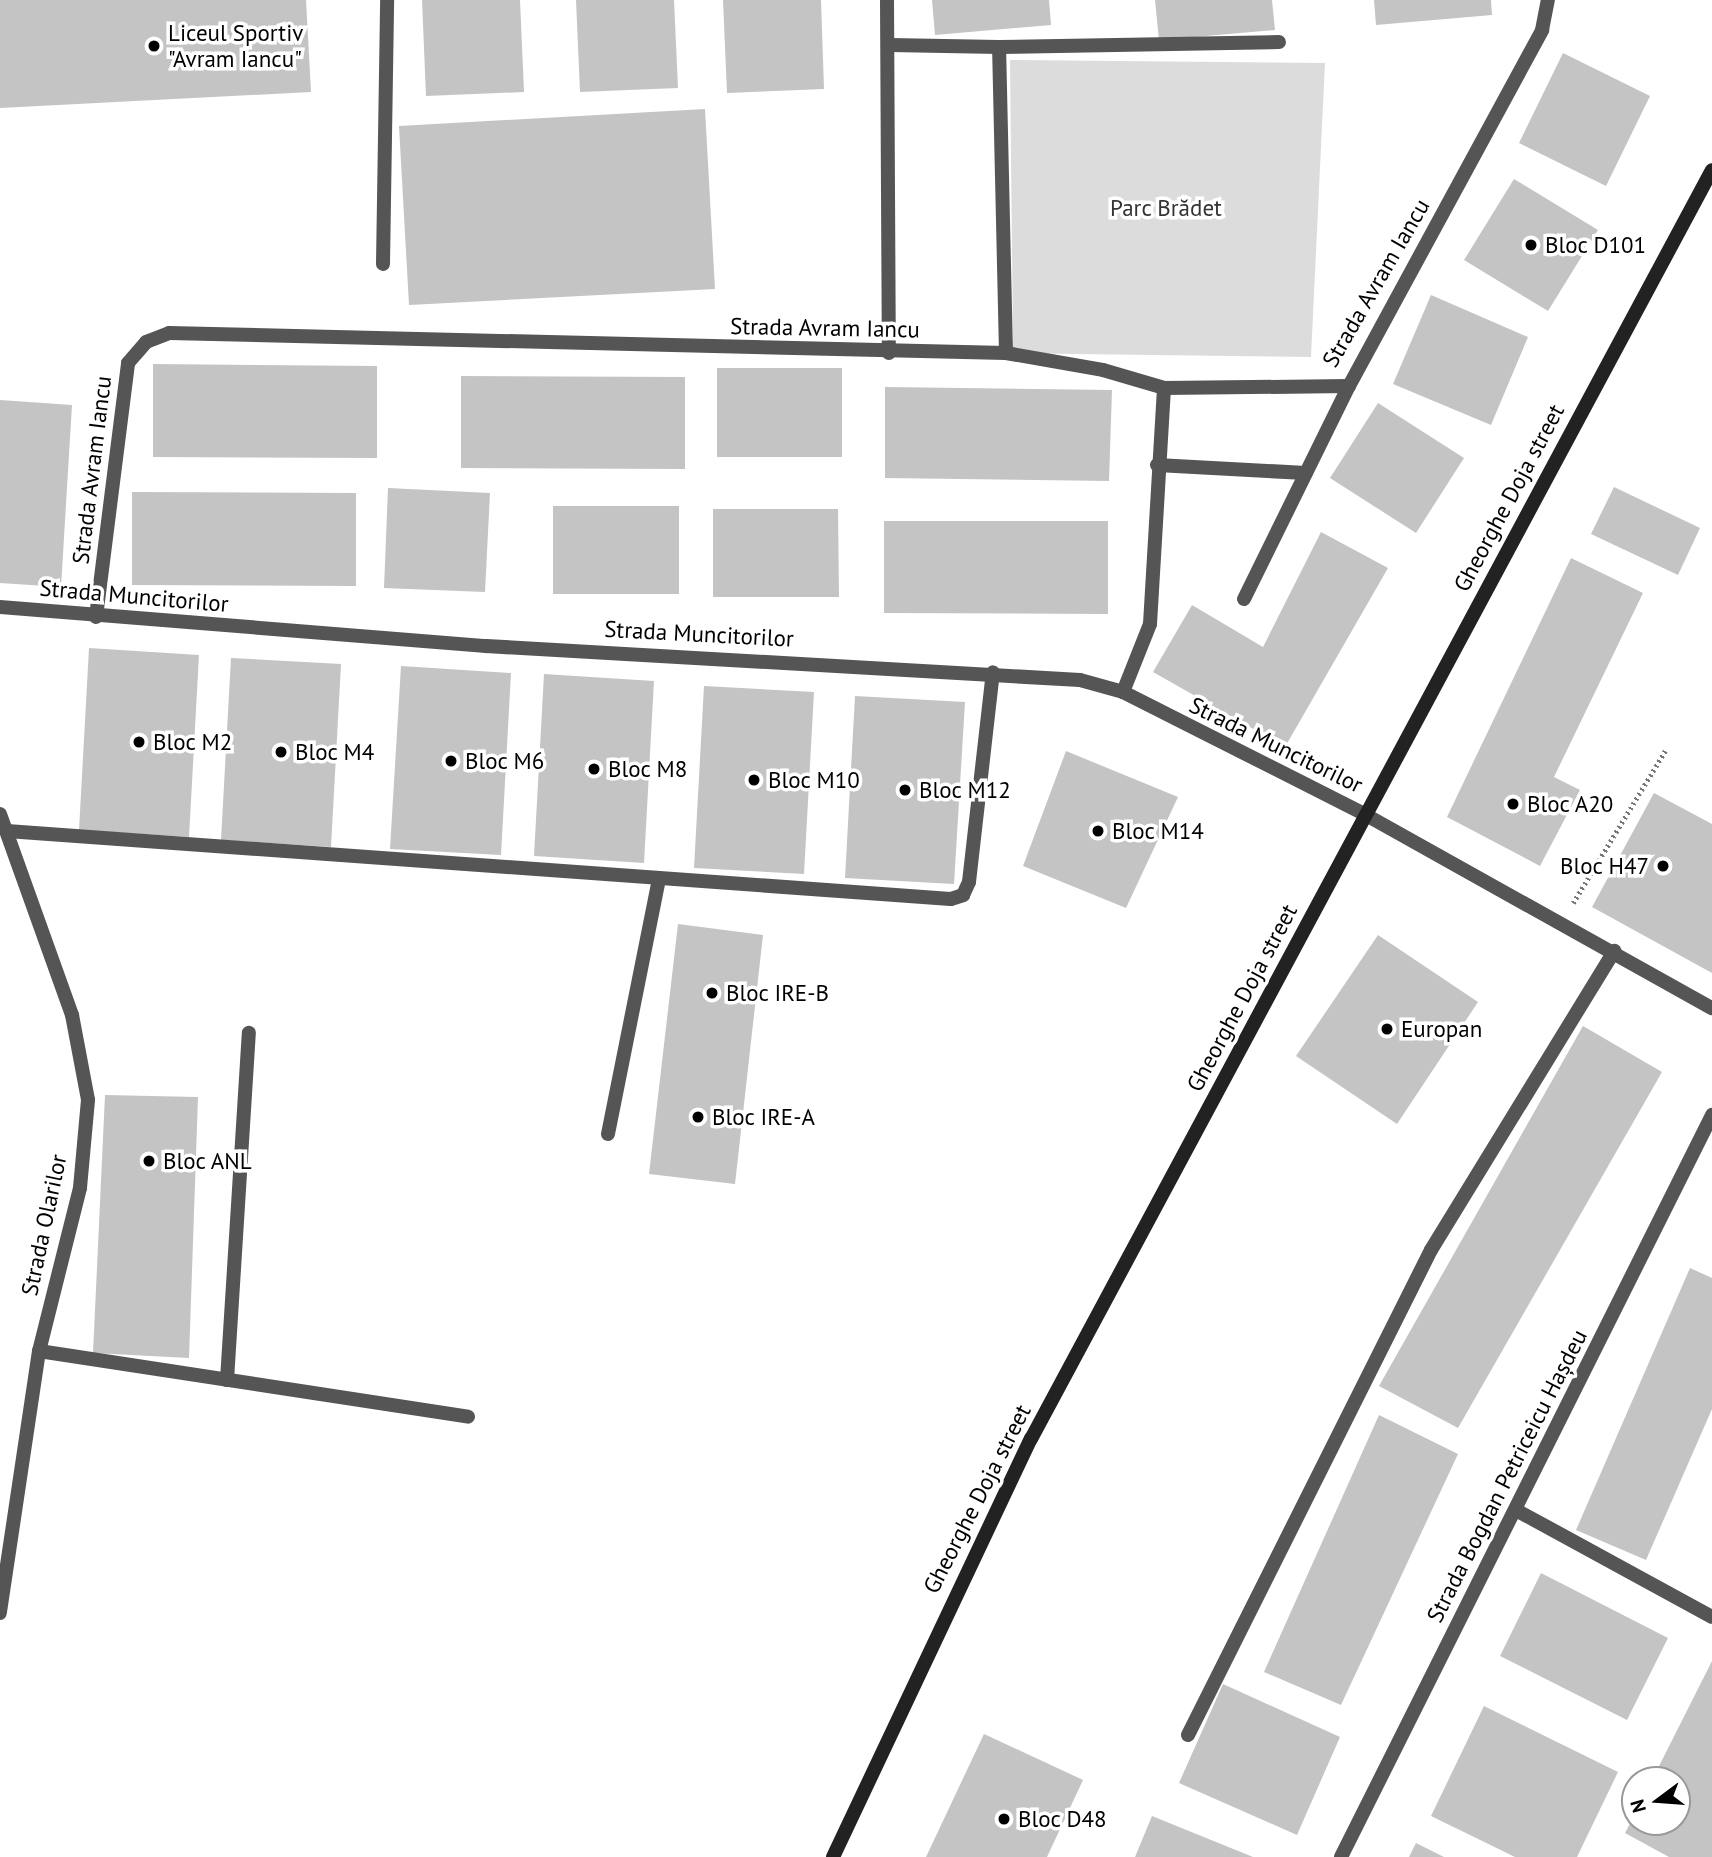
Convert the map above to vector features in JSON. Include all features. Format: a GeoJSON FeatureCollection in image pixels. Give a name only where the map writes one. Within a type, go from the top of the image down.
{"type":"FeatureCollection","features":[{"type":"Feature","properties":{"kind":"main road","name":"Gheorghe Doja street"},"geometry":{"type":"LineString","coordinates":[[833,1857],[1031,1439],[1712,170]]}},
{"type":"Feature","properties":{"kind":"street"},"geometry":{"type":"LineString","coordinates":[[383,264],[387,0]]}},
{"type":"Feature","properties":{"kind":"street"},"geometry":{"type":"LineString","coordinates":[[887,0],[890,45],[889,352]]}},
{"type":"Feature","properties":{"kind":"street","name":"Strada Avram Iancu"},"geometry":{"type":"LineString","coordinates":[[96,617],[128,363],[146,342],[169,332],[1006,353],[1103,370],[1164,388],[1349,386],[1542,30],[1548,0]]}},
{"type":"Feature","properties":{"kind":"street"},"geometry":{"type":"LineString","coordinates":[[890,45],[999,47],[1279,42]]}},
{"type":"Feature","properties":{"kind":"street"},"geometry":{"type":"LineString","coordinates":[[999,47],[1006,353]]}},
{"type":"Feature","properties":{"kind":"street"},"geometry":{"type":"LineString","coordinates":[[1244,599],[1349,386]]}},
{"type":"Feature","properties":{"kind":"street"},"geometry":{"type":"LineString","coordinates":[[1123,692],[1150,624],[1157,465],[1164,388]]}},
{"type":"Feature","properties":{"kind":"street"},"geometry":{"type":"LineString","coordinates":[[1157,465],[1306,473]]}},
{"type":"Feature","properties":{"kind":"street","name":"Strada Muncitorilor"},"geometry":{"type":"LineString","coordinates":[[0,607],[96,617],[485,646],[993,672],[1080,680],[1123,692],[1366,815],[1615,951],[1712,1008]]}},
{"type":"Feature","properties":{"kind":"street"},"geometry":{"type":"LineString","coordinates":[[6,831],[951,899],[963,895],[969,882],[993,672]]}},
{"type":"Feature","properties":{"kind":"street","name":"Strada Olarilor"},"geometry":{"type":"LineString","coordinates":[[0,814],[72,1015],[88,1100],[80,1188],[39,1350],[0,1613]]}},
{"type":"Feature","properties":{"kind":"street"},"geometry":{"type":"LineString","coordinates":[[608,1134],[659,878]]}},
{"type":"Feature","properties":{"kind":"street"},"geometry":{"type":"LineString","coordinates":[[1188,1735],[1431,1250],[1615,951]]}},
{"type":"Feature","properties":{"kind":"street"},"geometry":{"type":"LineString","coordinates":[[227,1380],[249,1033]]}},
{"type":"Feature","properties":{"kind":"street","name":"Strada Bogdan Petriceicu Hașdeu"},"geometry":{"type":"LineString","coordinates":[[1341,1857],[1712,1115]]}},
{"type":"Feature","properties":{"kind":"street"},"geometry":{"type":"LineString","coordinates":[[39,1350],[468,1417]]}},
{"type":"Feature","properties":{"kind":"street"},"geometry":{"type":"LineString","coordinates":[[1516,1510],[1712,1617]]}},
{"type":"Feature","properties":{"kind":"path"},"geometry":{"type":"LineString","coordinates":[[1562,922],[1665,751]]}},
{"type":"Feature","properties":{"kind":"green space","name":"Parc Brădet"},"geometry":{"type":"Polygon","coordinates":[[[1010,60],[1325,63],[1311,357],[1006,353],[1013,342],[1010,60]]]}},
{"type":"Feature","properties":{"kind":"building","name":"Liceul Sportiv \"Avram Iancu\""},"geometry":{"type":"Polygon","coordinates":[[[0,0],[306,0],[311,92],[0,108],[0,0]]]}},
{"type":"Feature","properties":{"kind":"building"},"geometry":{"type":"Polygon","coordinates":[[[422,0],[520,0],[524,92],[426,96],[422,0]]]}},
{"type":"Feature","properties":{"kind":"building"},"geometry":{"type":"Polygon","coordinates":[[[576,0],[674,0],[678,88],[580,92],[576,0]]]}},
{"type":"Feature","properties":{"kind":"building"},"geometry":{"type":"Polygon","coordinates":[[[723,0],[821,0],[824,89],[727,93],[723,0]]]}},
{"type":"Feature","properties":{"kind":"building"},"geometry":{"type":"Polygon","coordinates":[[[932,0],[1049,0],[1051,25],[935,35],[932,0]]]}},
{"type":"Feature","properties":{"kind":"building"},"geometry":{"type":"Polygon","coordinates":[[[1155,0],[1272,0],[1275,30],[1159,40],[1155,0]]]}},
{"type":"Feature","properties":{"kind":"building"},"geometry":{"type":"Polygon","coordinates":[[[1374,0],[1491,0],[1492,15],[1376,25],[1374,0]]]}},
{"type":"Feature","properties":{"kind":"building"},"geometry":{"type":"Polygon","coordinates":[[[1563,53],[1650,96],[1606,186],[1519,143],[1563,53]]]}},
{"type":"Feature","properties":{"kind":"building"},"geometry":{"type":"Polygon","coordinates":[[[705,109],[715,289],[409,305],[399,126],[705,109]]]}},
{"type":"Feature","properties":{"kind":"building","name":"Bloc D101"},"geometry":{"type":"Polygon","coordinates":[[[1514,179],[1598,230],[1548,311],[1464,260],[1514,179]]]}},
{"type":"Feature","properties":{"kind":"building"},"geometry":{"type":"Polygon","coordinates":[[[1431,295],[1528,337],[1491,425],[1393,384],[1431,295]]]}},
{"type":"Feature","properties":{"kind":"building"},"geometry":{"type":"Polygon","coordinates":[[[153,364],[377,366],[377,458],[153,457],[153,364]]]}},
{"type":"Feature","properties":{"kind":"building"},"geometry":{"type":"Polygon","coordinates":[[[717,368],[842,368],[842,457],[717,457],[717,368]]]}},
{"type":"Feature","properties":{"kind":"building"},"geometry":{"type":"Polygon","coordinates":[[[461,376],[685,377],[685,469],[461,468],[461,376]]]}},
{"type":"Feature","properties":{"kind":"building"},"geometry":{"type":"Polygon","coordinates":[[[885,387],[1112,390],[1109,481],[885,478],[885,387]]]}},
{"type":"Feature","properties":{"kind":"building"},"geometry":{"type":"Polygon","coordinates":[[[0,400],[72,405],[61,587],[0,583],[0,400]]]}},
{"type":"Feature","properties":{"kind":"building"},"geometry":{"type":"Polygon","coordinates":[[[1378,403],[1464,458],[1416,533],[1330,478],[1378,403]]]}},
{"type":"Feature","properties":{"kind":"building"},"geometry":{"type":"Polygon","coordinates":[[[1614,487],[1700,528],[1678,575],[1591,534],[1614,487]]]}},
{"type":"Feature","properties":{"kind":"building"},"geometry":{"type":"Polygon","coordinates":[[[388,488],[490,493],[485,592],[384,588],[388,488]]]}},
{"type":"Feature","properties":{"kind":"building"},"geometry":{"type":"Polygon","coordinates":[[[132,492],[356,493],[356,586],[132,585],[132,492]]]}},
{"type":"Feature","properties":{"kind":"building"},"geometry":{"type":"Polygon","coordinates":[[[553,506],[679,506],[679,594],[553,594],[553,506]]]}},
{"type":"Feature","properties":{"kind":"building"},"geometry":{"type":"Polygon","coordinates":[[[713,509],[838,509],[839,597],[713,597],[713,509]]]}},
{"type":"Feature","properties":{"kind":"building"},"geometry":{"type":"Polygon","coordinates":[[[884,521],[1108,521],[1108,614],[884,613],[884,521]]]}},
{"type":"Feature","properties":{"kind":"building"},"geometry":{"type":"Polygon","coordinates":[[[1321,532],[1388,568],[1285,747],[1153,672],[1192,605],[1263,647],[1321,532]]]}},
{"type":"Feature","properties":{"kind":"building"},"geometry":{"type":"Polygon","coordinates":[[[1571,558],[1643,593],[1554,777],[1580,790],[1540,866],[1447,817],[1571,558]]]}},
{"type":"Feature","properties":{"kind":"building","name":"Bloc M2"},"geometry":{"type":"Polygon","coordinates":[[[89,648],[199,655],[189,837],[79,830],[89,648]]]}},
{"type":"Feature","properties":{"kind":"building","name":"Bloc M4"},"geometry":{"type":"Polygon","coordinates":[[[231,658],[341,664],[331,847],[221,840],[231,658]]]}},
{"type":"Feature","properties":{"kind":"building","name":"Bloc M6"},"geometry":{"type":"Polygon","coordinates":[[[401,666],[511,673],[501,855],[390,849],[401,666]]]}},
{"type":"Feature","properties":{"kind":"building","name":"Bloc M8"},"geometry":{"type":"Polygon","coordinates":[[[544,674],[654,681],[644,863],[534,856],[544,674]]]}},
{"type":"Feature","properties":{"kind":"building","name":"Bloc M10"},"geometry":{"type":"Polygon","coordinates":[[[704,686],[814,692],[804,874],[694,868],[704,686]]]}},
{"type":"Feature","properties":{"kind":"building","name":"Bloc M12"},"geometry":{"type":"Polygon","coordinates":[[[855,696],[965,702],[954,884],[845,878],[855,696]]]}},
{"type":"Feature","properties":{"kind":"building","name":"Bloc M14"},"geometry":{"type":"Polygon","coordinates":[[[1066,751],[1178,797],[1126,908],[1023,866],[1066,751]]]}},
{"type":"Feature","properties":{"kind":"building","name":"Bloc H47"},"geometry":{"type":"Polygon","coordinates":[[[1654,793],[1712,824],[1712,973],[1592,907],[1654,793]]]}},
{"type":"Feature","properties":{"kind":"building"},"geometry":{"type":"Polygon","coordinates":[[[678,924],[763,935],[735,1184],[649,1174],[678,924]]]}},
{"type":"Feature","properties":{"kind":"building","name":"Europan"},"geometry":{"type":"Polygon","coordinates":[[[1378,935],[1478,1002],[1397,1124],[1296,1056],[1378,935]]]}},
{"type":"Feature","properties":{"kind":"building"},"geometry":{"type":"Polygon","coordinates":[[[1583,1026],[1662,1072],[1458,1428],[1379,1386],[1583,1026]]]}},
{"type":"Feature","properties":{"kind":"building"},"geometry":{"type":"Polygon","coordinates":[[[105,1095],[198,1097],[189,1358],[93,1353],[105,1095]]]}},
{"type":"Feature","properties":{"kind":"building"},"geometry":{"type":"Polygon","coordinates":[[[1690,1268],[1712,1278],[1712,1409],[1646,1560],[1576,1530],[1690,1268]]]}},
{"type":"Feature","properties":{"kind":"building"},"geometry":{"type":"Polygon","coordinates":[[[1379,1415],[1458,1454],[1341,1705],[1264,1672],[1379,1415]]]}},
{"type":"Feature","properties":{"kind":"building"},"geometry":{"type":"Polygon","coordinates":[[[1541,1573],[1668,1638],[1627,1720],[1500,1656],[1541,1573]]]}},
{"type":"Feature","properties":{"kind":"building"},"geometry":{"type":"Polygon","coordinates":[[[1712,1661],[1712,1857],[1669,1857],[1630,1836],[1691,1836],[1691,1766],[1659,1766],[1712,1661]]]}},
{"type":"Feature","properties":{"kind":"building"},"geometry":{"type":"Polygon","coordinates":[[[1223,1684],[1340,1737],[1297,1835],[1179,1783],[1223,1684]]]}},
{"type":"Feature","properties":{"kind":"building"},"geometry":{"type":"Polygon","coordinates":[[[1484,1706],[1618,1772],[1577,1857],[1515,1857],[1431,1816],[1484,1706]]]}},
{"type":"Feature","properties":{"kind":"building","name":"Bloc D48"},"geometry":{"type":"Polygon","coordinates":[[[984,1734],[1083,1780],[1047,1857],[926,1857],[984,1734]]]}},
{"type":"Feature","properties":{"kind":"building"},"geometry":{"type":"Polygon","coordinates":[[[1152,1816],[1253,1857],[1135,1857],[1152,1816]]]}},
{"type":"Feature","properties":{"kind":"building"},"geometry":{"type":"Polygon","coordinates":[[[1416,1843],[1444,1857],[1409,1857],[1416,1843]]]}},
{"type":"Feature","properties":{"kind":"place","name":"Liceul Sportiv \"Avram Iancu\""},"geometry":{"type":"Point","coordinates":[154,46]}},
{"type":"Feature","properties":{"kind":"place","name":"Bloc D101"},"geometry":{"type":"Point","coordinates":[1531,245]}},
{"type":"Feature","properties":{"kind":"place","name":"Bloc M2"},"geometry":{"type":"Point","coordinates":[139,742]}},
{"type":"Feature","properties":{"kind":"place","name":"Bloc M4"},"geometry":{"type":"Point","coordinates":[281,752]}},
{"type":"Feature","properties":{"kind":"place","name":"Bloc M6"},"geometry":{"type":"Point","coordinates":[451,761]}},
{"type":"Feature","properties":{"kind":"place","name":"Bloc M8"},"geometry":{"type":"Point","coordinates":[594,769]}},
{"type":"Feature","properties":{"kind":"place","name":"Bloc M10"},"geometry":{"type":"Point","coordinates":[754,780]}},
{"type":"Feature","properties":{"kind":"place","name":"Bloc M12"},"geometry":{"type":"Point","coordinates":[905,790]}},
{"type":"Feature","properties":{"kind":"place","name":"Bloc A20"},"geometry":{"type":"Point","coordinates":[1513,804]}},
{"type":"Feature","properties":{"kind":"place","name":"Bloc M14"},"geometry":{"type":"Point","coordinates":[1098,831]}},
{"type":"Feature","properties":{"kind":"place","name":"Bloc H47"},"geometry":{"type":"Point","coordinates":[1663,866]}},
{"type":"Feature","properties":{"kind":"place","name":"Bloc IRE-B"},"geometry":{"type":"Point","coordinates":[712,993]}},
{"type":"Feature","properties":{"kind":"place","name":"Europan"},"geometry":{"type":"Point","coordinates":[1387,1029]}},
{"type":"Feature","properties":{"kind":"place","name":"Bloc IRE-A"},"geometry":{"type":"Point","coordinates":[698,1117]}},
{"type":"Feature","properties":{"kind":"place","name":"Bloc ANL"},"geometry":{"type":"Point","coordinates":[149,1161]}},
{"type":"Feature","properties":{"kind":"place","name":"Bloc D48"},"geometry":{"type":"Point","coordinates":[1004,1819]}}]}
